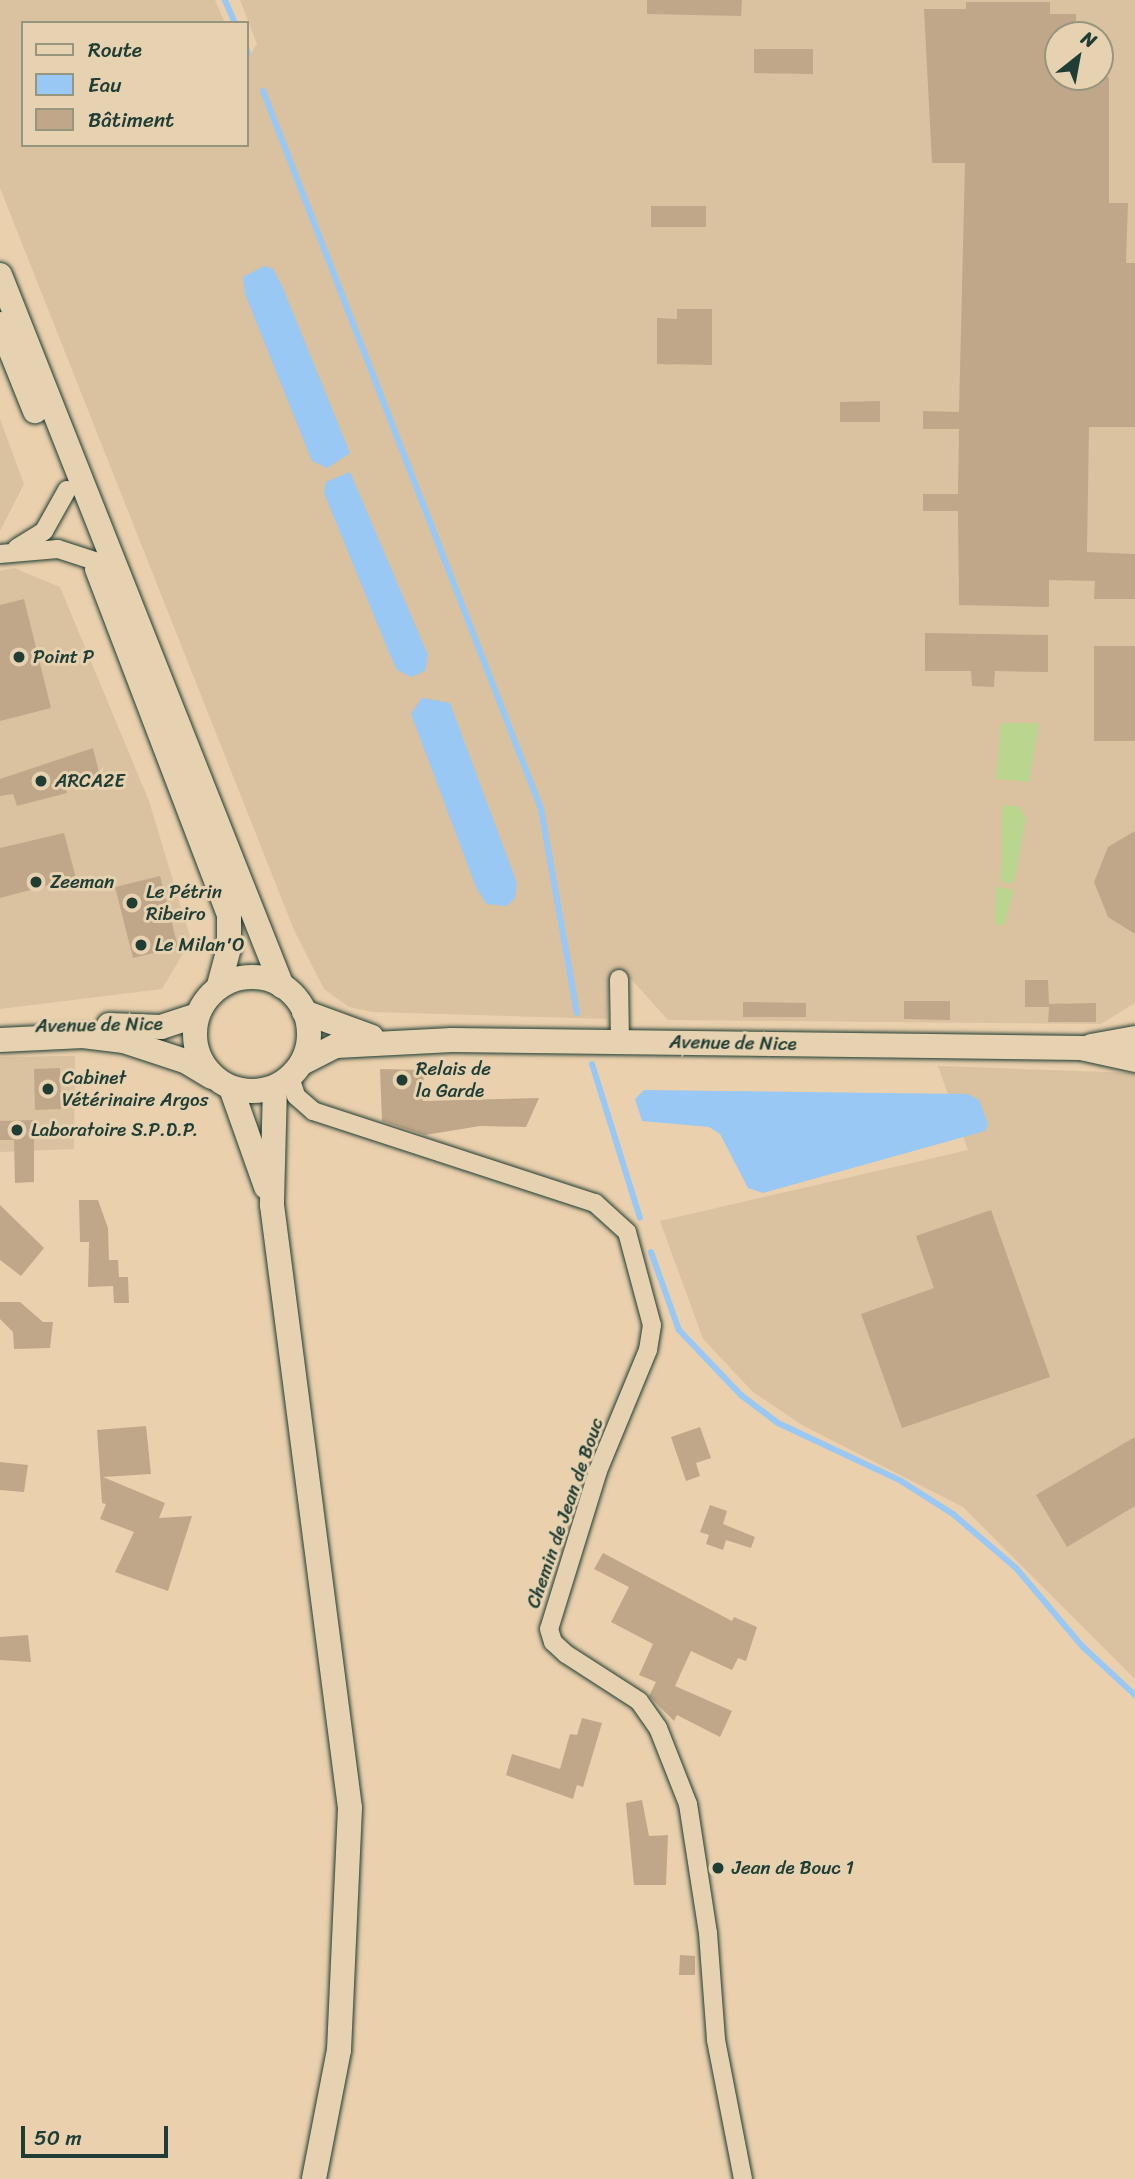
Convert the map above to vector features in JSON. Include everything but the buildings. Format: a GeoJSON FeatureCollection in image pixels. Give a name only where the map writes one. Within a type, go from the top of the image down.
{"type":"FeatureCollection","features":[{"type":"Feature","properties":{"kind":"main road"},"geometry":{"type":"LineString","coordinates":[[0,275],[282,986],[304,1012],[308,1037],[289,1075],[272,1205]]}},
{"type":"Feature","properties":{"kind":"main road"},"geometry":{"type":"LineString","coordinates":[[0,324],[67,490],[229,915],[229,948],[219,986],[197,1015],[194,1040],[201,1063],[224,1084],[272,1205],[350,1808],[339,2050],[314,2179]]}},
{"type":"Feature","properties":{"kind":"main road"},"geometry":{"type":"LineString","coordinates":[[219,986],[251,977],[282,986]]}},
{"type":"Feature","properties":{"kind":"main road","name":"Avenue de Nice"},"geometry":{"type":"LineString","coordinates":[[304,1012],[385,1040]]}},
{"type":"Feature","properties":{"kind":"main road","name":"Avenue de Nice"},"geometry":{"type":"LineString","coordinates":[[0,1029],[161,1027],[197,1015]]}},
{"type":"Feature","properties":{"kind":"main road","name":"Avenue de Nice"},"geometry":{"type":"LineString","coordinates":[[0,1040],[83,1036],[124,1041],[185,1061],[224,1084]]}},
{"type":"Feature","properties":{"kind":"main road","name":"Avenue de Nice"},"geometry":{"type":"LineString","coordinates":[[289,1075],[336,1045],[385,1040],[584,1040],[1081,1048],[1135,1038]]}},
{"type":"Feature","properties":{"kind":"main road","name":"Avenue de Nice"},"geometry":{"type":"LineString","coordinates":[[1081,1048],[1135,1060]]}},
{"type":"Feature","properties":{"kind":"main road"},"geometry":{"type":"LineString","coordinates":[[224,1084],[253,1092],[289,1075]]}},
{"type":"Feature","properties":{"kind":"street"},"geometry":{"type":"LineString","coordinates":[[5,552],[44,531],[67,490]]}},
{"type":"Feature","properties":{"kind":"street"},"geometry":{"type":"LineString","coordinates":[[5,552],[58,549],[94,561]]}},
{"type":"Feature","properties":{"kind":"street"},"geometry":{"type":"LineString","coordinates":[[619,979],[620,1041]]}},
{"type":"Feature","properties":{"kind":"street","name":"Chemin de Jean de Bouc"},"geometry":{"type":"LineString","coordinates":[[289,1075],[296,1096],[313,1111],[595,1203],[628,1232],[652,1325],[648,1350],[598,1471],[549,1629],[553,1642],[566,1654],[639,1701],[658,1728],[684,1793],[708,1933],[716,2040],[743,2179]]}},
{"type":"Feature","properties":{"kind":"shaded area"},"geometry":{"type":"Polygon","coordinates":[[[0,0],[215,0],[224,21],[21,21],[21,147],[248,147],[248,53],[250,55],[257,44],[240,0],[1135,0],[1135,1003],[1101,1024],[668,1020],[631,979],[609,979],[607,1019],[373,1012],[349,1007],[324,989],[294,930],[0,188],[0,0]]]}},
{"type":"Feature","properties":{"kind":"shaded area"},"geometry":{"type":"Polygon","coordinates":[[[0,419],[24,484],[0,531],[0,419]]]}},
{"type":"Feature","properties":{"kind":"shaded area"},"geometry":{"type":"Polygon","coordinates":[[[14,568],[60,587],[149,801],[191,940],[162,989],[0,1009],[0,571],[14,568]]]}},
{"type":"Feature","properties":{"kind":"shaded area"},"geometry":{"type":"Polygon","coordinates":[[[75,1056],[74,1149],[0,1152],[0,1057],[75,1056]]]}},
{"type":"Feature","properties":{"kind":"shaded area"},"geometry":{"type":"Polygon","coordinates":[[[938,1066],[1135,1073],[1135,1679],[963,1507],[802,1425],[753,1392],[703,1339],[660,1221],[968,1150],[938,1066]]]}},
{"type":"Feature","properties":{"kind":"green space"},"geometry":{"type":"Polygon","coordinates":[[[1001,723],[1039,723],[1029,782],[996,779],[1001,723]]]}},
{"type":"Feature","properties":{"kind":"green space"},"geometry":{"type":"Polygon","coordinates":[[[1002,806],[1019,806],[1026,818],[1014,883],[1001,882],[1002,806]]]}},
{"type":"Feature","properties":{"kind":"green space"},"geometry":{"type":"Polygon","coordinates":[[[996,887],[1014,890],[1004,925],[995,924],[996,887]]]}},
{"type":"Feature","properties":{"kind":"water"},"geometry":{"type":"Polygon","coordinates":[[[264,266],[273,269],[283,288],[350,453],[327,468],[312,461],[245,294],[243,277],[264,266]]]}},
{"type":"Feature","properties":{"kind":"water"},"geometry":{"type":"Polygon","coordinates":[[[350,472],[428,655],[425,671],[411,677],[397,670],[324,493],[326,482],[350,472]]]}},
{"type":"Feature","properties":{"kind":"water"},"geometry":{"type":"Polygon","coordinates":[[[422,698],[450,703],[517,883],[515,898],[507,906],[486,904],[476,887],[411,714],[422,698]]]}},
{"type":"Feature","properties":{"kind":"water"},"geometry":{"type":"Polygon","coordinates":[[[644,1090],[968,1094],[979,1100],[988,1124],[985,1131],[763,1193],[748,1188],[720,1134],[709,1127],[642,1121],[635,1099],[644,1090]]]}},
{"type":"Feature","properties":{"kind":"waterway"},"geometry":{"type":"LineString","coordinates":[[225,0],[234,21]]}},
{"type":"Feature","properties":{"kind":"waterway"},"geometry":{"type":"LineString","coordinates":[[263,91],[541,809],[577,1013]]}},
{"type":"Feature","properties":{"kind":"waterway"},"geometry":{"type":"LineString","coordinates":[[592,1064],[640,1218]]}},
{"type":"Feature","properties":{"kind":"waterway"},"geometry":{"type":"LineString","coordinates":[[651,1252],[679,1330],[741,1395],[778,1423],[901,1481],[953,1514],[1016,1568],[1083,1647],[1135,1695]]}},
{"type":"Feature","properties":{"kind":"place","name":"Point P"},"geometry":{"type":"Point","coordinates":[19,657]}},
{"type":"Feature","properties":{"kind":"place","name":"ARCA2E"},"geometry":{"type":"Point","coordinates":[41,781]}},
{"type":"Feature","properties":{"kind":"place","name":"Zeeman"},"geometry":{"type":"Point","coordinates":[36,882]}},
{"type":"Feature","properties":{"kind":"place","name":"Le Pétrin Ribeiro"},"geometry":{"type":"Point","coordinates":[132,903]}},
{"type":"Feature","properties":{"kind":"place","name":"Le Milan'O"},"geometry":{"type":"Point","coordinates":[141,945]}},
{"type":"Feature","properties":{"kind":"place","name":"Relais de la Garde"},"geometry":{"type":"Point","coordinates":[402,1080]}},
{"type":"Feature","properties":{"kind":"place","name":"Cabinet Vétérinaire Argos"},"geometry":{"type":"Point","coordinates":[48,1089]}},
{"type":"Feature","properties":{"kind":"place","name":"Laboratoire S.P.D.P."},"geometry":{"type":"Point","coordinates":[17,1130]}},
{"type":"Feature","properties":{"kind":"place","name":"Jean de Bouc 1"},"geometry":{"type":"Point","coordinates":[718,1868]}}]}
